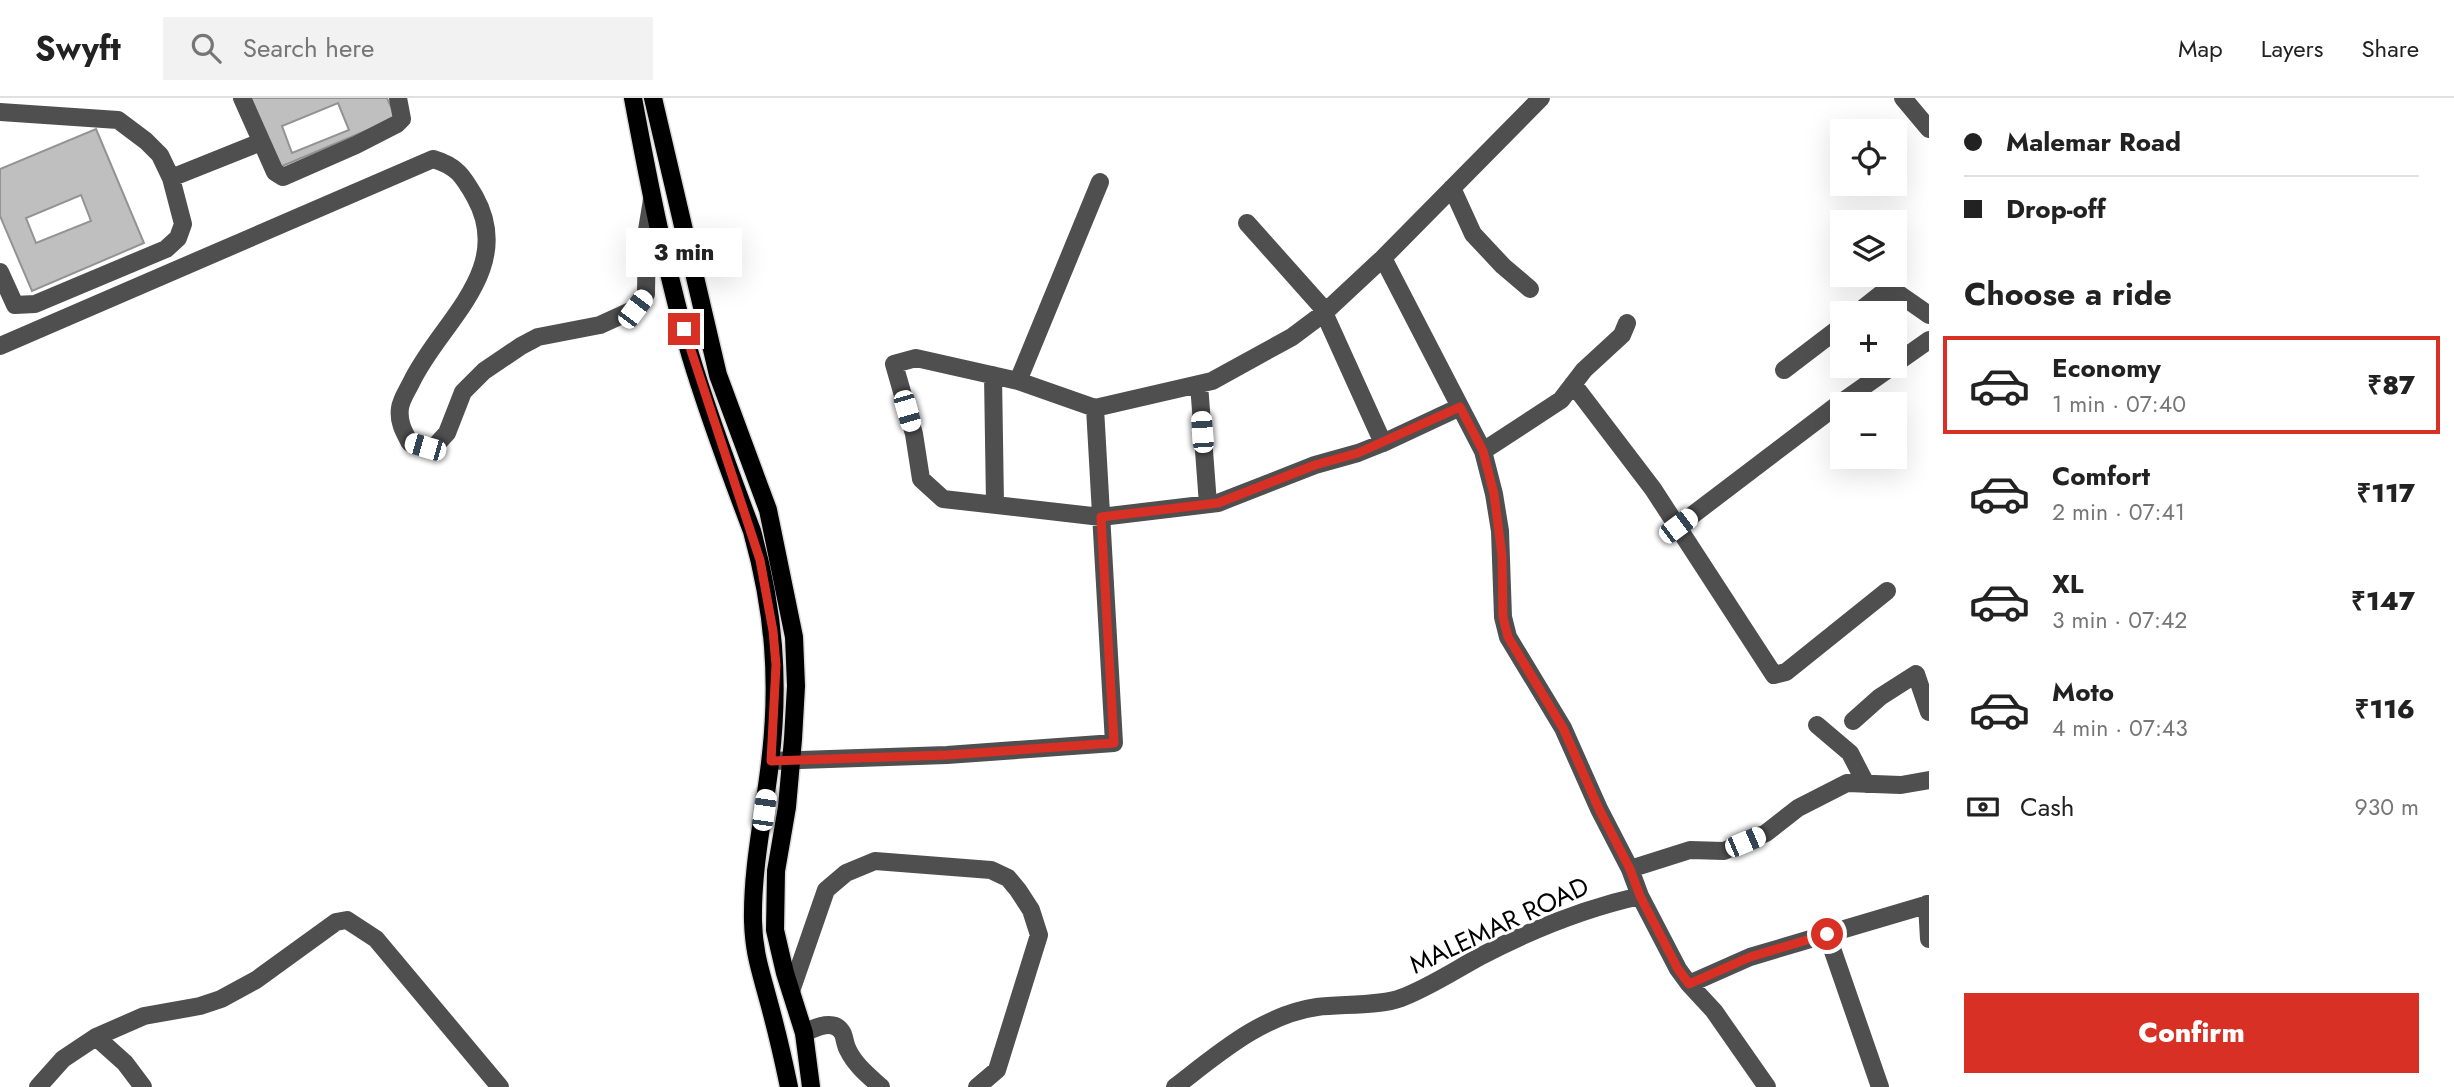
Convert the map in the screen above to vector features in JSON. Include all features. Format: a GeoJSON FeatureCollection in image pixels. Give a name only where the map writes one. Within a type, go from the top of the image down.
{"type":"FeatureCollection","features":[{"type":"Feature","properties":{"kind":"main road"},"geometry":{"type":"LineString","coordinates":[[633,98],[670,277],[691,355],[760,560],[773,631],[776,665],[771,761],[754,883],[753,920],[756,961],[789,1087]]}},
{"type":"Feature","properties":{"kind":"main road"},"geometry":{"type":"LineString","coordinates":[[653,98],[718,375],[768,510],[794,637],[796,686],[787,807],[776,871],[775,930],[804,1032],[811,1087]]}},
{"type":"Feature","properties":{"kind":"main road"},"geometry":{"type":"LineString","coordinates":[[670,277],[692,273]]}},
{"type":"Feature","properties":{"kind":"street"},"geometry":{"type":"LineString","coordinates":[[242,98],[275,172],[283,177],[397,124],[402,119],[398,98]]}},
{"type":"Feature","properties":{"kind":"street"},"geometry":{"type":"LineString","coordinates":[[1460,407],[1358,453],[1315,465],[1218,503],[1101,517],[943,499],[921,479],[914,434],[894,364],[916,358],[1018,381],[1095,408],[1212,382],[1293,337],[1324,313],[1383,258],[1541,98]]}},
{"type":"Feature","properties":{"kind":"street"},"geometry":{"type":"LineString","coordinates":[[1903,98],[1929,129]]}},
{"type":"Feature","properties":{"kind":"street"},"geometry":{"type":"LineString","coordinates":[[0,112],[118,120],[160,155],[171,178],[183,224],[178,238],[166,249],[35,304],[15,304],[0,272]]}},
{"type":"Feature","properties":{"kind":"street"},"geometry":{"type":"LineString","coordinates":[[171,178],[261,142]]}},
{"type":"Feature","properties":{"kind":"street"},"geometry":{"type":"LineString","coordinates":[[0,346],[433,159],[449,164],[457,170],[476,200],[487,231],[480,278],[467,301],[420,365],[400,406],[401,426],[410,443],[425,447],[436,445],[447,433],[463,392],[484,371],[538,337],[600,325],[635,309],[646,294],[647,230],[652,199]]}},
{"type":"Feature","properties":{"kind":"street"},"geometry":{"type":"LineString","coordinates":[[1018,381],[1100,182]]}},
{"type":"Feature","properties":{"kind":"street"},"geometry":{"type":"LineString","coordinates":[[1452,188],[1473,234],[1503,266],[1530,289]]}},
{"type":"Feature","properties":{"kind":"street"},"geometry":{"type":"LineString","coordinates":[[1247,223],[1321,306],[1383,443]]}},
{"type":"Feature","properties":{"kind":"street"},"geometry":{"type":"LineString","coordinates":[[1383,258],[1483,451],[1500,531],[1505,627],[1508,637],[1563,728],[1599,809],[1630,869],[1640,896],[1678,969],[1714,1011],[1767,1087]]}},
{"type":"Feature","properties":{"kind":"street"},"geometry":{"type":"LineString","coordinates":[[1872,301],[1881,294],[1899,295],[1929,315]]}},
{"type":"Feature","properties":{"kind":"street"},"geometry":{"type":"LineString","coordinates":[[1483,451],[1562,400],[1584,370],[1622,335],[1627,323]]}},
{"type":"Feature","properties":{"kind":"street"},"geometry":{"type":"LineString","coordinates":[[1784,370],[1830,335]]}},
{"type":"Feature","properties":{"kind":"street"},"geometry":{"type":"LineString","coordinates":[[1907,356],[1929,340]]}},
{"type":"Feature","properties":{"kind":"street"},"geometry":{"type":"LineString","coordinates":[[993,375],[995,504]]}},
{"type":"Feature","properties":{"kind":"street"},"geometry":{"type":"LineString","coordinates":[[1678,526],[1876,378]]}},
{"type":"Feature","properties":{"kind":"street"},"geometry":{"type":"LineString","coordinates":[[1199,384],[1208,504]]}},
{"type":"Feature","properties":{"kind":"street"},"geometry":{"type":"LineString","coordinates":[[1573,384],[1653,489],[1774,674],[1786,672],[1887,591]]}},
{"type":"Feature","properties":{"kind":"street"},"geometry":{"type":"LineString","coordinates":[[771,761],[947,755],[1114,743],[1095,408]]}},
{"type":"Feature","properties":{"kind":"street"},"geometry":{"type":"LineString","coordinates":[[1853,720],[1880,697],[1916,674],[1929,712]]}},
{"type":"Feature","properties":{"kind":"street"},"geometry":{"type":"LineString","coordinates":[[1817,725],[1850,754],[1866,784]]}},
{"type":"Feature","properties":{"kind":"street"},"geometry":{"type":"LineString","coordinates":[[1630,869],[1690,850],[1724,850],[1766,833],[1798,808],[1847,783],[1901,785],[1929,780]]}},
{"type":"Feature","properties":{"kind":"street"},"geometry":{"type":"LineString","coordinates":[[791,991],[826,890],[846,873],[875,861],[992,870],[1009,878],[1031,911],[1039,935],[997,1070],[977,1087]]}},
{"type":"Feature","properties":{"kind":"street","name":"MALEMAR ROAD"},"geometry":{"type":"LineString","coordinates":[[1175,1087],[1224,1049],[1267,1022],[1314,1008],[1397,1000],[1419,991],[1483,955],[1578,914],[1640,896]]}},
{"type":"Feature","properties":{"kind":"street"},"geometry":{"type":"LineString","coordinates":[[1689,984],[1750,957],[1928,904],[1929,939]]}},
{"type":"Feature","properties":{"kind":"street"},"geometry":{"type":"LineString","coordinates":[[38,1087],[63,1059],[96,1037],[144,1016],[200,1006],[221,999],[256,980],[335,922],[347,920],[376,939],[500,1087]]}},
{"type":"Feature","properties":{"kind":"street"},"geometry":{"type":"LineString","coordinates":[[1827,934],[1880,1087]]}},
{"type":"Feature","properties":{"kind":"street"},"geometry":{"type":"LineString","coordinates":[[804,1032],[821,1024],[834,1026],[842,1032],[848,1050],[862,1070],[881,1087]]}},
{"type":"Feature","properties":{"kind":"street"},"geometry":{"type":"LineString","coordinates":[[96,1037],[125,1063],[143,1087]]}},
{"type":"Feature","properties":{"kind":"building"},"geometry":{"type":"Polygon","coordinates":[[[251,98],[387,98],[396,118],[280,167],[251,98]],[[338,103],[282,126],[292,153],[349,130],[338,103]]]}},
{"type":"Feature","properties":{"kind":"building"},"geometry":{"type":"Polygon","coordinates":[[[96,129],[144,243],[32,291],[0,216],[0,169],[96,129]],[[81,195],[26,218],[36,243],[91,221],[81,195]]]}},
{"type":"Feature","properties":{"kind":"route"},"geometry":{"type":"LineString","coordinates":[[684,329],[760,560],[773,631],[776,665],[771,761],[947,755],[1114,743],[1101,517],[1218,503],[1315,465],[1358,453],[1460,407],[1483,451],[1494,494],[1502,556],[1503,617],[1508,637],[1563,728],[1599,809],[1630,869],[1640,896],[1678,969],[1689,984],[1750,957],[1827,934]]}}]}
